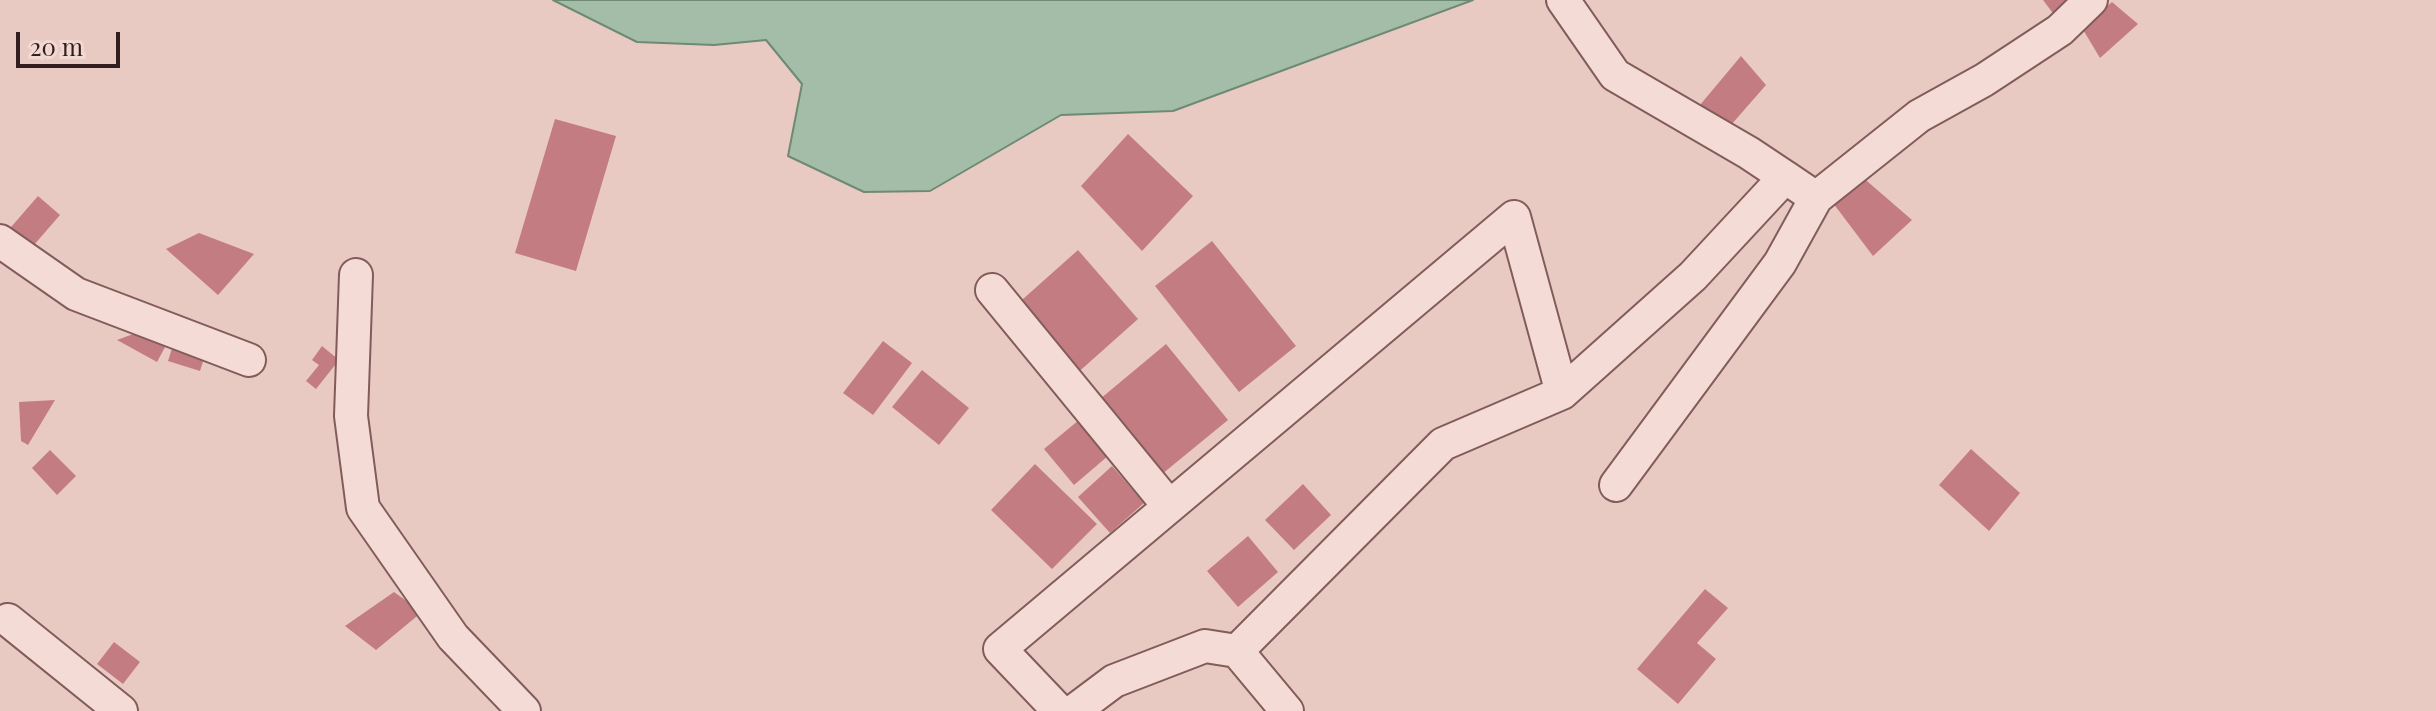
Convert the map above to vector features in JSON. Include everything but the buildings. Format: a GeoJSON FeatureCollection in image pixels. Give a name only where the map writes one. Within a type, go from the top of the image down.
{"type":"FeatureCollection","features":[{"type":"Feature","properties":{"kind":"street"},"geometry":{"type":"LineString","coordinates":[[1563,0],[1615,75],[1749,153],[1816,198]]}},
{"type":"Feature","properties":{"kind":"street"},"geometry":{"type":"LineString","coordinates":[[1616,485],[1780,263],[1816,198],[1919,116],[2035,47],[2060,30],[2091,0]]}},
{"type":"Feature","properties":{"kind":"street"},"geometry":{"type":"LineString","coordinates":[[1237,651],[1443,444],[1562,393],[1693,276],[1785,177]]}},
{"type":"Feature","properties":{"kind":"street"},"geometry":{"type":"LineString","coordinates":[[1059,711],[1000,649],[1514,217],[1562,393]]}},
{"type":"Feature","properties":{"kind":"street"},"geometry":{"type":"LineString","coordinates":[[0,241],[76,294],[249,360]]}},
{"type":"Feature","properties":{"kind":"street"},"geometry":{"type":"LineString","coordinates":[[356,275],[351,416],[363,508],[453,637],[524,711]]}},
{"type":"Feature","properties":{"kind":"street"},"geometry":{"type":"LineString","coordinates":[[992,290],[1169,506]]}},
{"type":"Feature","properties":{"kind":"street"},"geometry":{"type":"LineString","coordinates":[[8,620],[121,711]]}},
{"type":"Feature","properties":{"kind":"street"},"geometry":{"type":"LineString","coordinates":[[1074,711],[1114,681],[1205,646],[1237,651],[1287,711]]}},
{"type":"Feature","properties":{"kind":"shaded area"},"geometry":{"type":"Polygon","coordinates":[[[553,0],[1473,0],[1173,111],[1061,115],[930,191],[864,192],[788,156],[802,84],[766,40],[714,45],[637,42],[553,0]]]}}]}
